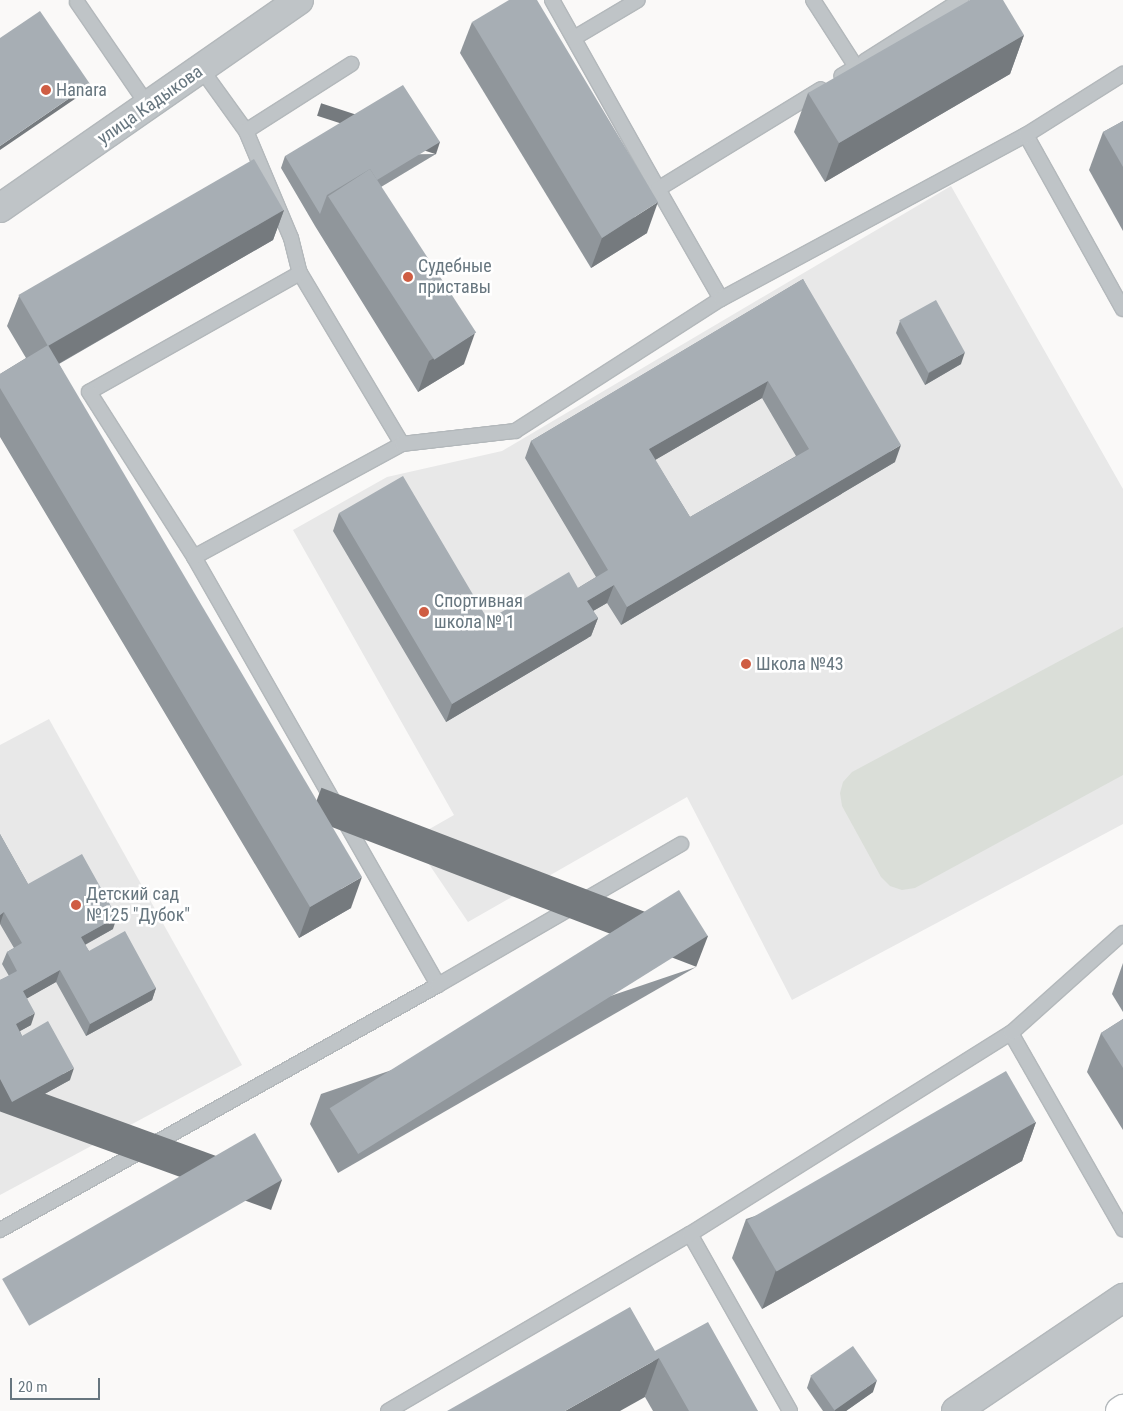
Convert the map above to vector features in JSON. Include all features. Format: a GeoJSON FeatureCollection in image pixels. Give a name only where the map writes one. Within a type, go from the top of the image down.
{"type":"FeatureCollection","features":[{"type":"Feature","properties":{"kind":"street","name":"улица Кадыкова"},"geometry":{"type":"LineString","coordinates":[[0,208],[149,107],[299,0]]}},
{"type":"Feature","properties":{"kind":"street"},"geometry":{"type":"LineString","coordinates":[[956,1411],[1123,1298]]}},
{"type":"Feature","properties":{"kind":"lane"},"geometry":{"type":"LineString","coordinates":[[552,0],[721,299]]}},
{"type":"Feature","properties":{"kind":"lane"},"geometry":{"type":"LineString","coordinates":[[574,38],[638,0]]}},
{"type":"Feature","properties":{"kind":"lane"},"geometry":{"type":"LineString","coordinates":[[812,0],[856,67]]}},
{"type":"Feature","properties":{"kind":"lane"},"geometry":{"type":"LineString","coordinates":[[658,189],[961,0]]}},
{"type":"Feature","properties":{"kind":"lane"},"geometry":{"type":"LineString","coordinates":[[77,2],[149,107]]}},
{"type":"Feature","properties":{"kind":"lane"},"geometry":{"type":"LineString","coordinates":[[246,131],[351,64]]}},
{"type":"Feature","properties":{"kind":"lane"},"geometry":{"type":"LineString","coordinates":[[202,70],[246,131],[291,238],[300,273],[402,444]]}},
{"type":"Feature","properties":{"kind":"lane"},"geometry":{"type":"LineString","coordinates":[[194,557],[402,444],[515,431],[721,299],[1026,134],[1123,74]]}},
{"type":"Feature","properties":{"kind":"lane"},"geometry":{"type":"LineString","coordinates":[[1026,134],[1123,309]]}},
{"type":"Feature","properties":{"kind":"lane"},"geometry":{"type":"LineString","coordinates":[[300,273],[89,392],[194,557],[438,985]]}},
{"type":"Feature","properties":{"kind":"lane"},"geometry":{"type":"LineString","coordinates":[[0,1230],[438,985],[681,844]]}},
{"type":"Feature","properties":{"kind":"lane"},"geometry":{"type":"LineString","coordinates":[[388,1411],[690,1234],[1011,1032],[1123,933]]}},
{"type":"Feature","properties":{"kind":"lane"},"geometry":{"type":"LineString","coordinates":[[1011,1032],[1123,1229]]}},
{"type":"Feature","properties":{"kind":"lane"},"geometry":{"type":"LineString","coordinates":[[690,1234],[790,1411]]}},
{"type":"Feature","properties":{"kind":"shaded area","name":"Школа №43"},"geometry":{"type":"Polygon","coordinates":[[[951,186],[1123,489],[1123,824],[792,1000],[687,797],[468,922],[412,839],[454,815],[293,530],[387,477],[502,451],[951,186]]]}},
{"type":"Feature","properties":{"kind":"shaded area"},"geometry":{"type":"Polygon","coordinates":[[[1123,627],[1123,775],[915,888],[902,890],[890,886],[881,877],[842,806],[840,793],[843,782],[852,772],[1123,627]]]}},
{"type":"Feature","properties":{"kind":"shaded area","name":"Детский сад №125 \"Дубок\""},"geometry":{"type":"Polygon","coordinates":[[[49,719],[242,1065],[0,1195],[0,745],[49,719]]]}},
{"type":"Feature","properties":{"kind":"building"},"geometry":{"type":"Polygon","coordinates":[[[509,0],[537,0],[658,202],[602,238],[472,22],[509,0]]]}},
{"type":"Feature","properties":{"kind":"building"},"geometry":{"type":"Polygon","coordinates":[[[970,0],[1003,0],[1024,35],[839,143],[808,93],[970,0]]]}},
{"type":"Feature","properties":{"kind":"building"},"geometry":{"type":"Polygon","coordinates":[[[40,11],[90,84],[0,146],[0,38],[40,11]]]}},
{"type":"Feature","properties":{"kind":"building"},"geometry":{"type":"Polygon","coordinates":[[[403,85],[440,142],[377,180],[370,169],[327,195],[320,214],[285,156],[403,85]]]}},
{"type":"Feature","properties":{"kind":"building"},"geometry":{"type":"Polygon","coordinates":[[[1123,121],[1123,167],[1103,132],[1123,121]]]}},
{"type":"Feature","properties":{"kind":"building"},"geometry":{"type":"Polygon","coordinates":[[[254,159],[284,210],[48,346],[18,295],[254,159]]]}},
{"type":"Feature","properties":{"kind":"building"},"geometry":{"type":"Polygon","coordinates":[[[370,169],[476,333],[434,360],[328,196],[370,169]]]}},
{"type":"Feature","properties":{"kind":"building"},"geometry":{"type":"Polygon","coordinates":[[[803,279],[901,445],[627,607],[614,585],[587,601],[598,618],[452,704],[339,513],[403,476],[488,620],[569,572],[578,588],[608,570],[531,441],[803,279]],[[768,381],[649,449],[690,517],[809,449],[768,381]]]}},
{"type":"Feature","properties":{"kind":"building"},"geometry":{"type":"Polygon","coordinates":[[[936,300],[965,352],[928,373],[899,320],[936,300]]]}},
{"type":"Feature","properties":{"kind":"building"},"geometry":{"type":"Polygon","coordinates":[[[48,345],[362,877],[310,907],[0,388],[0,374],[48,345]]]}},
{"type":"Feature","properties":{"kind":"building"},"geometry":{"type":"Polygon","coordinates":[[[0,834],[28,884],[82,854],[117,917],[81,937],[89,951],[125,931],[156,988],[90,1024],[60,970],[23,991],[35,1013],[16,1024],[22,1036],[48,1021],[74,1068],[12,1102],[0,1079],[0,980],[17,971],[7,952],[22,943],[4,912],[0,915],[0,834]]]}},
{"type":"Feature","properties":{"kind":"building"},"geometry":{"type":"Polygon","coordinates":[[[679,890],[708,936],[358,1154],[330,1108],[679,890]]]}},
{"type":"Feature","properties":{"kind":"building"},"geometry":{"type":"Polygon","coordinates":[[[1123,1019],[1123,1068],[1101,1033],[1123,1019]]]}},
{"type":"Feature","properties":{"kind":"building"},"geometry":{"type":"Polygon","coordinates":[[[1006,1071],[1036,1122],[777,1272],[747,1220],[1006,1071]]]}},
{"type":"Feature","properties":{"kind":"building"},"geometry":{"type":"Polygon","coordinates":[[[255,1133],[282,1180],[29,1326],[2,1279],[255,1133]]]}},
{"type":"Feature","properties":{"kind":"building"},"geometry":{"type":"Polygon","coordinates":[[[630,1307],[655,1351],[708,1322],[758,1411],[689,1411],[659,1358],[565,1411],[447,1411],[630,1307]]]}},
{"type":"Feature","properties":{"kind":"building"},"geometry":{"type":"Polygon","coordinates":[[[853,1346],[877,1380],[834,1410],[810,1376],[853,1346]]]}},
{"type":"Feature","properties":{"kind":"place","name":"Hanara"},"geometry":{"type":"Point","coordinates":[46,90]}},
{"type":"Feature","properties":{"kind":"place","name":"Судебные приставы"},"geometry":{"type":"Point","coordinates":[408,277]}},
{"type":"Feature","properties":{"kind":"place","name":"Спортивная школа № 1"},"geometry":{"type":"Point","coordinates":[424,612]}},
{"type":"Feature","properties":{"kind":"place","name":"Школа №43"},"geometry":{"type":"Point","coordinates":[746,664]}},
{"type":"Feature","properties":{"kind":"place","name":"Детский сад №125 \"Дубок\""},"geometry":{"type":"Point","coordinates":[76,905]}}]}
